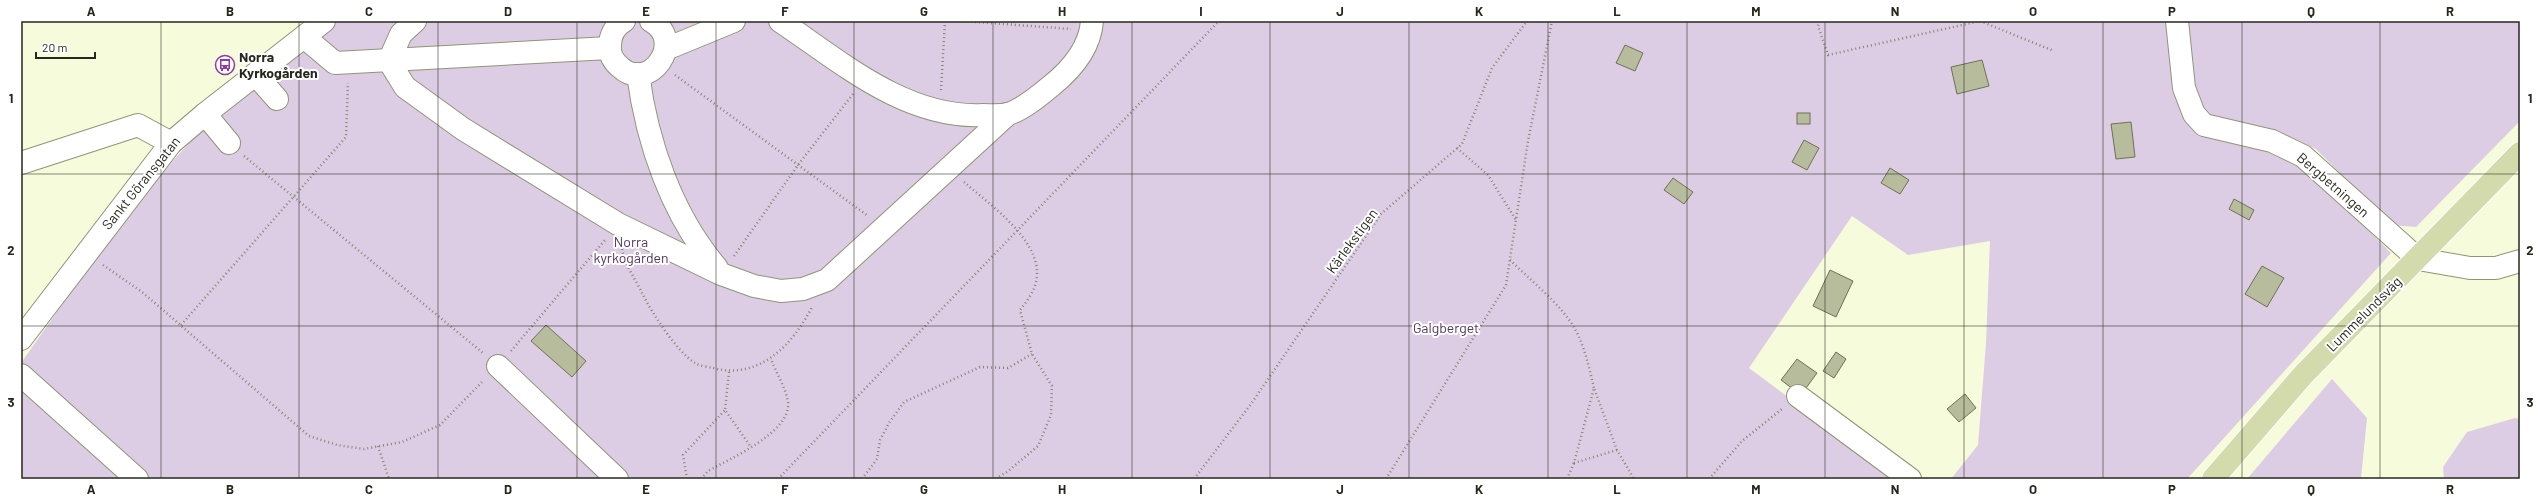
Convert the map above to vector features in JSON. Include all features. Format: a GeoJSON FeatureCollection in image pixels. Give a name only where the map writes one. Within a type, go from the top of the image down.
{"type":"FeatureCollection","features":[{"type":"Feature","properties":{"kind":"main road","name":"Lummelundsväg"},"geometry":{"type":"LineString","coordinates":[[2213,479],[2303,375],[2520,153]]}},
{"type":"Feature","properties":{"kind":"street","name":"Sankt Göransgatan"},"geometry":{"type":"LineString","coordinates":[[21,339],[170,143],[204,114],[324,21]]}},
{"type":"Feature","properties":{"kind":"street"},"geometry":{"type":"LineString","coordinates":[[389,61],[401,34],[415,21]]}},
{"type":"Feature","properties":{"kind":"street"},"geometry":{"type":"LineString","coordinates":[[624,21],[614,30],[609,48],[616,64],[622,70],[638,74],[654,70],[663,56],[734,21]]}},
{"type":"Feature","properties":{"kind":"street"},"geometry":{"type":"LineString","coordinates":[[651,21],[662,31],[663,56]]}},
{"type":"Feature","properties":{"kind":"street"},"geometry":{"type":"LineString","coordinates":[[780,21],[866,78],[909,102],[940,113],[974,116],[1008,114]]}},
{"type":"Feature","properties":{"kind":"street","name":"Bergbetningen"},"geometry":{"type":"LineString","coordinates":[[2177,21],[2177,39],[2184,88],[2194,114],[2204,125],[2272,141],[2303,156],[2418,258]]}},
{"type":"Feature","properties":{"kind":"street"},"geometry":{"type":"LineString","coordinates":[[389,61],[405,87],[457,125],[618,224],[721,274],[754,286],[781,291],[803,289],[826,280],[1008,114],[1040,95],[1066,74],[1083,50],[1091,25]]}},
{"type":"Feature","properties":{"kind":"street"},"geometry":{"type":"LineString","coordinates":[[304,37],[335,63],[609,48]]}},
{"type":"Feature","properties":{"kind":"street"},"geometry":{"type":"LineString","coordinates":[[255,74],[277,98]]}},
{"type":"Feature","properties":{"kind":"street"},"geometry":{"type":"LineString","coordinates":[[638,74],[641,94],[656,151],[677,210],[700,248],[721,274]]}},
{"type":"Feature","properties":{"kind":"street"},"geometry":{"type":"LineString","coordinates":[[204,114],[229,143]]}},
{"type":"Feature","properties":{"kind":"street"},"geometry":{"type":"LineString","coordinates":[[21,163],[138,125],[170,143]]}},
{"type":"Feature","properties":{"kind":"street"},"geometry":{"type":"LineString","coordinates":[[2418,258],[2470,268],[2496,268],[2520,261]]}},
{"type":"Feature","properties":{"kind":"street"},"geometry":{"type":"LineString","coordinates":[[498,366],[618,479]]}},
{"type":"Feature","properties":{"kind":"street"},"geometry":{"type":"LineString","coordinates":[[21,375],[137,479]]}},
{"type":"Feature","properties":{"kind":"street"},"geometry":{"type":"LineString","coordinates":[[1798,396],[1910,479]]}},
{"type":"Feature","properties":{"kind":"path"},"geometry":{"type":"LineString","coordinates":[[940,113],[946,21]]}},
{"type":"Feature","properties":{"kind":"path"},"geometry":{"type":"LineString","coordinates":[[962,21],[1091,25]]}},
{"type":"Feature","properties":{"kind":"path"},"geometry":{"type":"LineString","coordinates":[[778,479],[1017,229],[1219,21]]}},
{"type":"Feature","properties":{"kind":"path","name":"Kärlekstigen"},"geometry":{"type":"LineString","coordinates":[[1194,479],[1251,404],[1381,214],[1462,144],[1492,68],[1526,21]]}},
{"type":"Feature","properties":{"kind":"path"},"geometry":{"type":"LineString","coordinates":[[1386,479],[1506,285],[1528,141],[1552,21]]}},
{"type":"Feature","properties":{"kind":"path"},"geometry":{"type":"LineString","coordinates":[[1820,21],[1818,26],[1828,55],[1980,21],[2054,51]]}},
{"type":"Feature","properties":{"kind":"path"},"geometry":{"type":"LineString","coordinates":[[663,56],[798,165],[884,228]]}},
{"type":"Feature","properties":{"kind":"path"},"geometry":{"type":"LineString","coordinates":[[180,325],[346,137],[349,63]]}},
{"type":"Feature","properties":{"kind":"path"},"geometry":{"type":"LineString","coordinates":[[721,274],[798,165],[866,78]]}},
{"type":"Feature","properties":{"kind":"path"},"geometry":{"type":"LineString","coordinates":[[229,143],[498,366]]}},
{"type":"Feature","properties":{"kind":"path"},"geometry":{"type":"LineString","coordinates":[[1457,148],[1488,175],[1516,221]]}},
{"type":"Feature","properties":{"kind":"path"},"geometry":{"type":"LineString","coordinates":[[949,168],[1017,229],[1036,263],[1037,275],[1032,294],[1020,310],[1032,354],[1052,386],[1051,415],[1038,446],[1007,472],[995,479]]}},
{"type":"Feature","properties":{"kind":"path"},"geometry":{"type":"LineString","coordinates":[[86,253],[142,292],[309,436],[337,445],[364,449],[402,442],[440,425],[498,366],[618,224]]}},
{"type":"Feature","properties":{"kind":"path"},"geometry":{"type":"LineString","coordinates":[[618,224],[622,253],[648,305],[671,338],[696,364],[729,372],[748,369],[771,359],[785,346],[809,314],[826,280]]}},
{"type":"Feature","properties":{"kind":"path"},"geometry":{"type":"LineString","coordinates":[[1510,260],[1563,313],[1575,329],[1585,353],[1594,388],[1617,450],[1634,479]]}},
{"type":"Feature","properties":{"kind":"path"},"geometry":{"type":"LineString","coordinates":[[862,479],[877,459],[880,440],[889,423],[904,402],[980,367],[1008,368],[1032,354]]}},
{"type":"Feature","properties":{"kind":"path"},"geometry":{"type":"LineString","coordinates":[[701,479],[708,471],[752,447],[775,431],[786,417],[788,403],[771,359]]}},
{"type":"Feature","properties":{"kind":"path"},"geometry":{"type":"LineString","coordinates":[[687,479],[683,455],[725,410],[729,372]]}},
{"type":"Feature","properties":{"kind":"path"},"geometry":{"type":"LineString","coordinates":[[1567,479],[1574,463],[1594,388]]}},
{"type":"Feature","properties":{"kind":"path"},"geometry":{"type":"LineString","coordinates":[[1710,479],[1742,441],[1798,396]]}},
{"type":"Feature","properties":{"kind":"path"},"geometry":{"type":"LineString","coordinates":[[725,410],[752,447]]}},
{"type":"Feature","properties":{"kind":"path"},"geometry":{"type":"LineString","coordinates":[[378,446],[389,479]]}},
{"type":"Feature","properties":{"kind":"path"},"geometry":{"type":"LineString","coordinates":[[1574,463],[1617,450]]}},
{"type":"Feature","properties":{"kind":"green space"},"geometry":{"type":"Polygon","coordinates":[[[333,21],[2176,21],[2175,90],[2188,124],[2206,135],[2274,150],[2318,179],[2391,253],[2187,479],[1951,479],[1978,445],[1986,343],[1990,241],[1908,255],[1852,216],[1749,368],[1898,479],[21,479],[21,363],[132,205],[203,128],[333,21]]]}},
{"type":"Feature","properties":{"kind":"green space"},"geometry":{"type":"Polygon","coordinates":[[[2188,21],[2520,21],[2520,121],[2416,227],[2391,225],[2316,149],[2274,131],[2213,118],[2199,104],[2189,66],[2188,21]]]}},
{"type":"Feature","properties":{"kind":"green space"},"geometry":{"type":"Polygon","coordinates":[[[2332,379],[2367,418],[2361,479],[2247,479],[2332,379]]]}},
{"type":"Feature","properties":{"kind":"green space"},"geometry":{"type":"Polygon","coordinates":[[[2515,418],[2520,419],[2520,479],[2444,479],[2443,467],[2467,432],[2515,418]]]}},
{"type":"Feature","properties":{"kind":"building"},"geometry":{"type":"Polygon","coordinates":[[[1625,45],[1643,53],[1635,71],[1616,63],[1625,45]]]}},
{"type":"Feature","properties":{"kind":"building"},"geometry":{"type":"Polygon","coordinates":[[[1982,60],[1989,86],[1957,94],[1951,67],[1982,60]]]}},
{"type":"Feature","properties":{"kind":"building"},"geometry":{"type":"Polygon","coordinates":[[[1797,113],[1810,113],[1810,124],[1797,124],[1797,113]]]}},
{"type":"Feature","properties":{"kind":"building"},"geometry":{"type":"Polygon","coordinates":[[[2131,122],[2135,157],[2116,159],[2111,124],[2131,122]]]}},
{"type":"Feature","properties":{"kind":"building"},"geometry":{"type":"Polygon","coordinates":[[[1804,140],[1819,148],[1807,170],[1792,162],[1804,140]]]}},
{"type":"Feature","properties":{"kind":"building"},"geometry":{"type":"Polygon","coordinates":[[[1890,168],[1909,180],[1900,194],[1881,183],[1890,168]]]}},
{"type":"Feature","properties":{"kind":"building"},"geometry":{"type":"Polygon","coordinates":[[[1673,178],[1693,192],[1684,204],[1664,190],[1673,178]]]}},
{"type":"Feature","properties":{"kind":"building"},"geometry":{"type":"Polygon","coordinates":[[[2234,199],[2254,210],[2249,220],[2229,209],[2234,199]]]}},
{"type":"Feature","properties":{"kind":"building"},"geometry":{"type":"Polygon","coordinates":[[[2262,266],[2284,278],[2267,307],[2245,294],[2262,266]]]}},
{"type":"Feature","properties":{"kind":"building"},"geometry":{"type":"Polygon","coordinates":[[[1830,270],[1853,281],[1836,317],[1813,306],[1830,270]]]}},
{"type":"Feature","properties":{"kind":"building"},"geometry":{"type":"Polygon","coordinates":[[[546,325],[586,361],[572,377],[531,341],[546,325]]]}},
{"type":"Feature","properties":{"kind":"building"},"geometry":{"type":"Polygon","coordinates":[[[1836,352],[1846,359],[1834,378],[1823,371],[1836,352]]]}},
{"type":"Feature","properties":{"kind":"building"},"geometry":{"type":"Polygon","coordinates":[[[1797,359],[1817,373],[1801,395],[1781,380],[1797,359]]]}},
{"type":"Feature","properties":{"kind":"building"},"geometry":{"type":"Polygon","coordinates":[[[1965,394],[1976,408],[1959,422],[1947,409],[1965,394]]]}},
{"type":"Feature","properties":{"kind":"place","name":"Norra Kyrkogården"},"geometry":{"type":"Point","coordinates":[225,65]}},
{"type":"Feature","properties":{"kind":"park label","name":"Norra kyrkogården"},"geometry":{"type":"Point","coordinates":[631,250]}},
{"type":"Feature","properties":{"kind":"park label","name":"Galgberget"},"geometry":{"type":"Point","coordinates":[1446,328]}}]}
